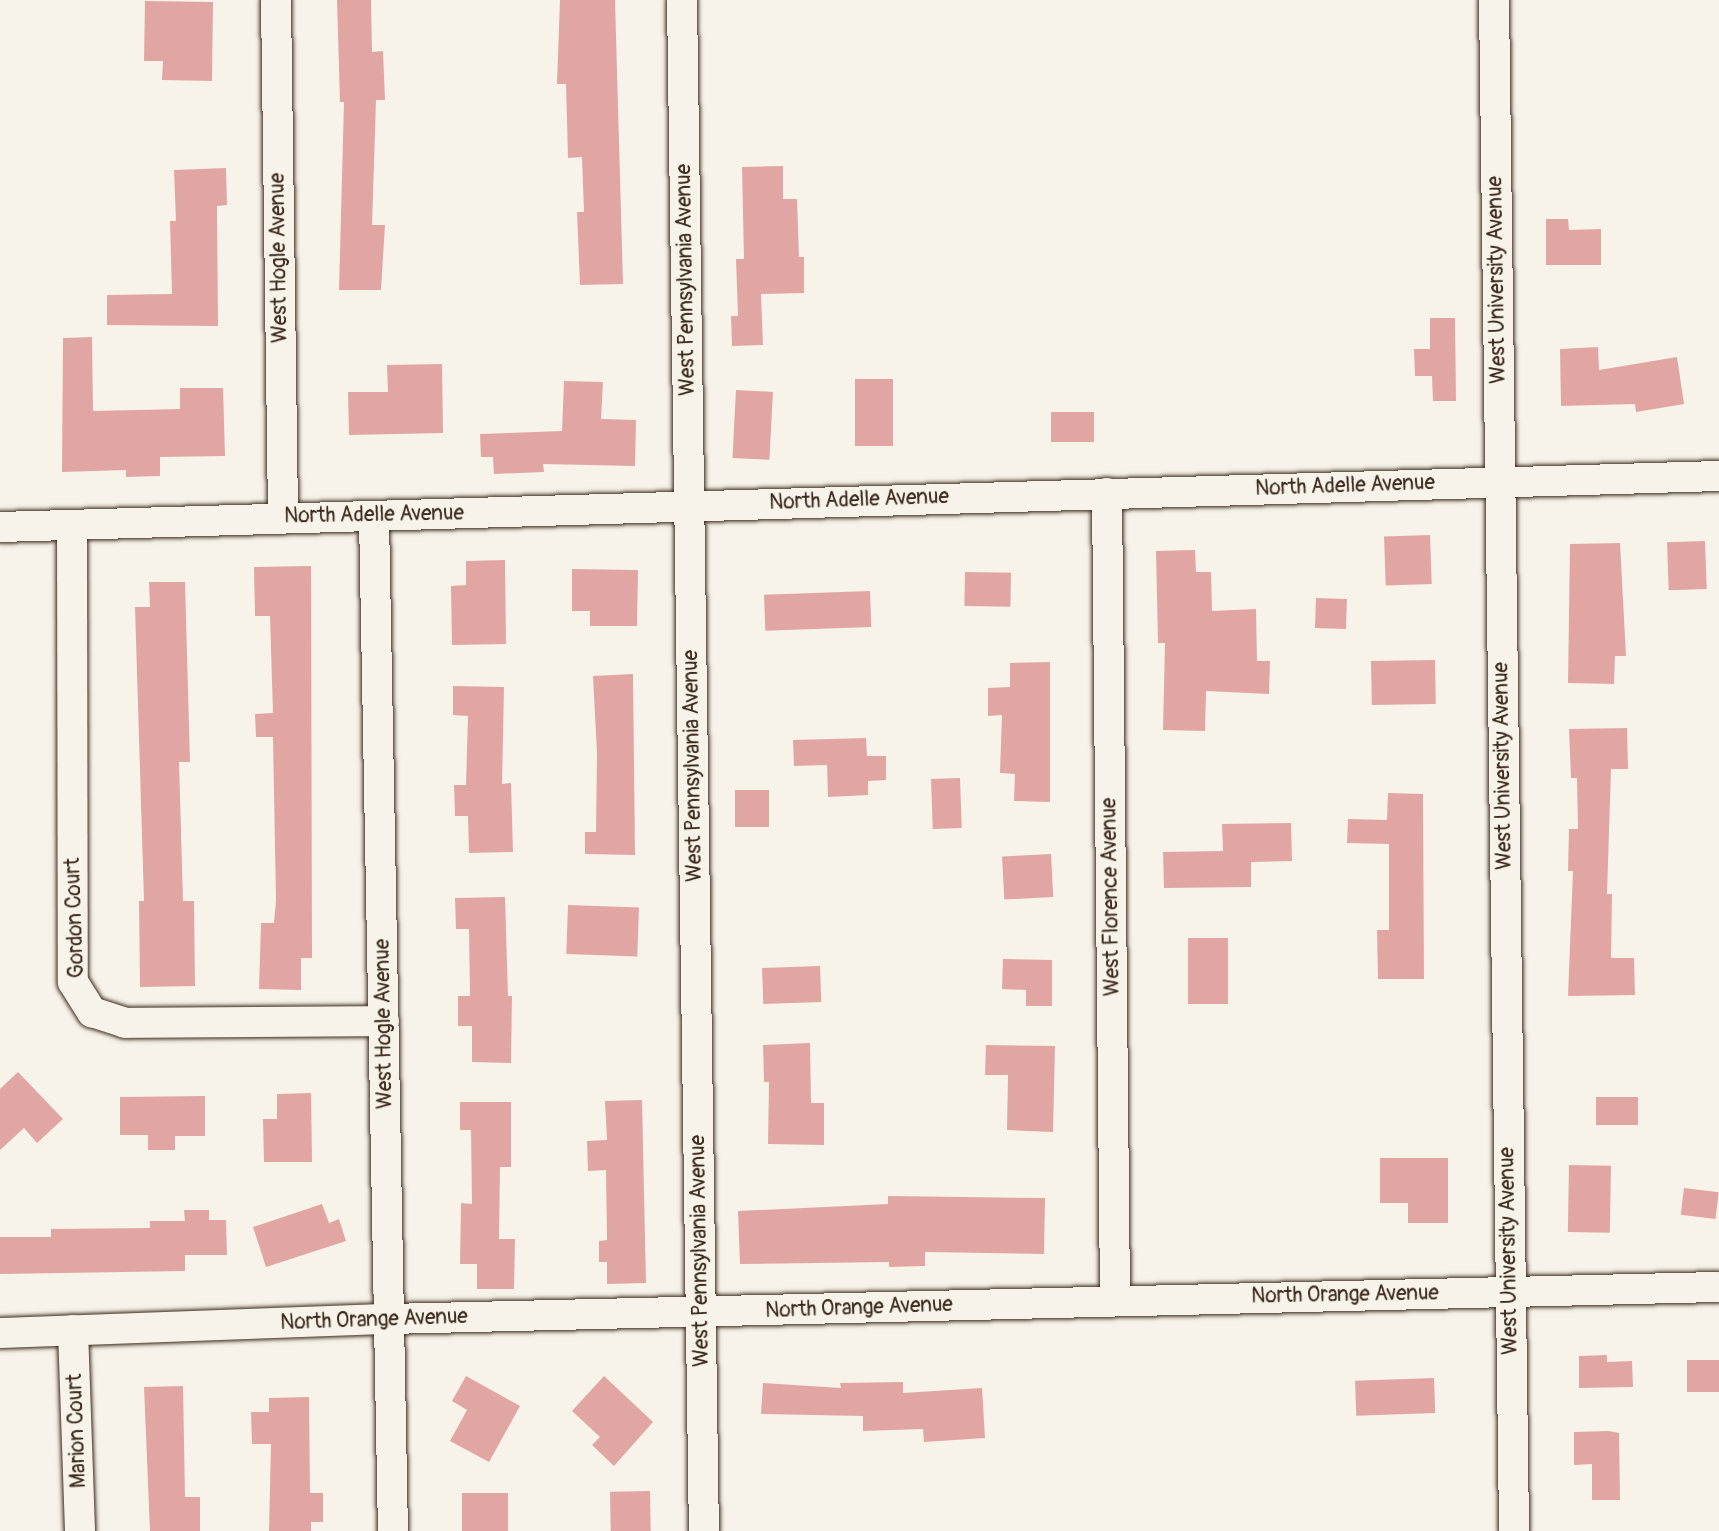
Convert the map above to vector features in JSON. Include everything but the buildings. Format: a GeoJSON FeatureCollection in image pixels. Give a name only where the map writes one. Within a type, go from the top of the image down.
{"type":"FeatureCollection","features":[{"type":"Feature","properties":{"kind":"street","name":"West Hogle Avenue"},"geometry":{"type":"LineString","coordinates":[[276,0],[283,517]]}},
{"type":"Feature","properties":{"kind":"street","name":"West Pennsylvania Avenue"},"geometry":{"type":"LineString","coordinates":[[682,0],[704,1531]]}},
{"type":"Feature","properties":{"kind":"street","name":"West University Avenue"},"geometry":{"type":"LineString","coordinates":[[1494,0],[1509,1292],[1514,1531]]}},
{"type":"Feature","properties":{"kind":"street","name":"North Adelle Avenue"},"geometry":{"type":"LineString","coordinates":[[0,527],[1719,476]]}},
{"type":"Feature","properties":{"kind":"street","name":"West Florence Avenue"},"geometry":{"type":"LineString","coordinates":[[1107,493],[1115,1301]]}},
{"type":"Feature","properties":{"kind":"street","name":"West Hogle Avenue"},"geometry":{"type":"LineString","coordinates":[[374,517],[393,1531]]}},
{"type":"Feature","properties":{"kind":"street","name":"Gordon Court"},"geometry":{"type":"LineString","coordinates":[[72,526],[73,982],[92,1012],[124,1023],[384,1021]]}},
{"type":"Feature","properties":{"kind":"street","name":"North Orange Avenue"},"geometry":{"type":"LineString","coordinates":[[0,1333],[389,1319],[1719,1287]]}},
{"type":"Feature","properties":{"kind":"street","name":"Marion Court"},"geometry":{"type":"LineString","coordinates":[[73,1330],[80,1531]]}}]}
